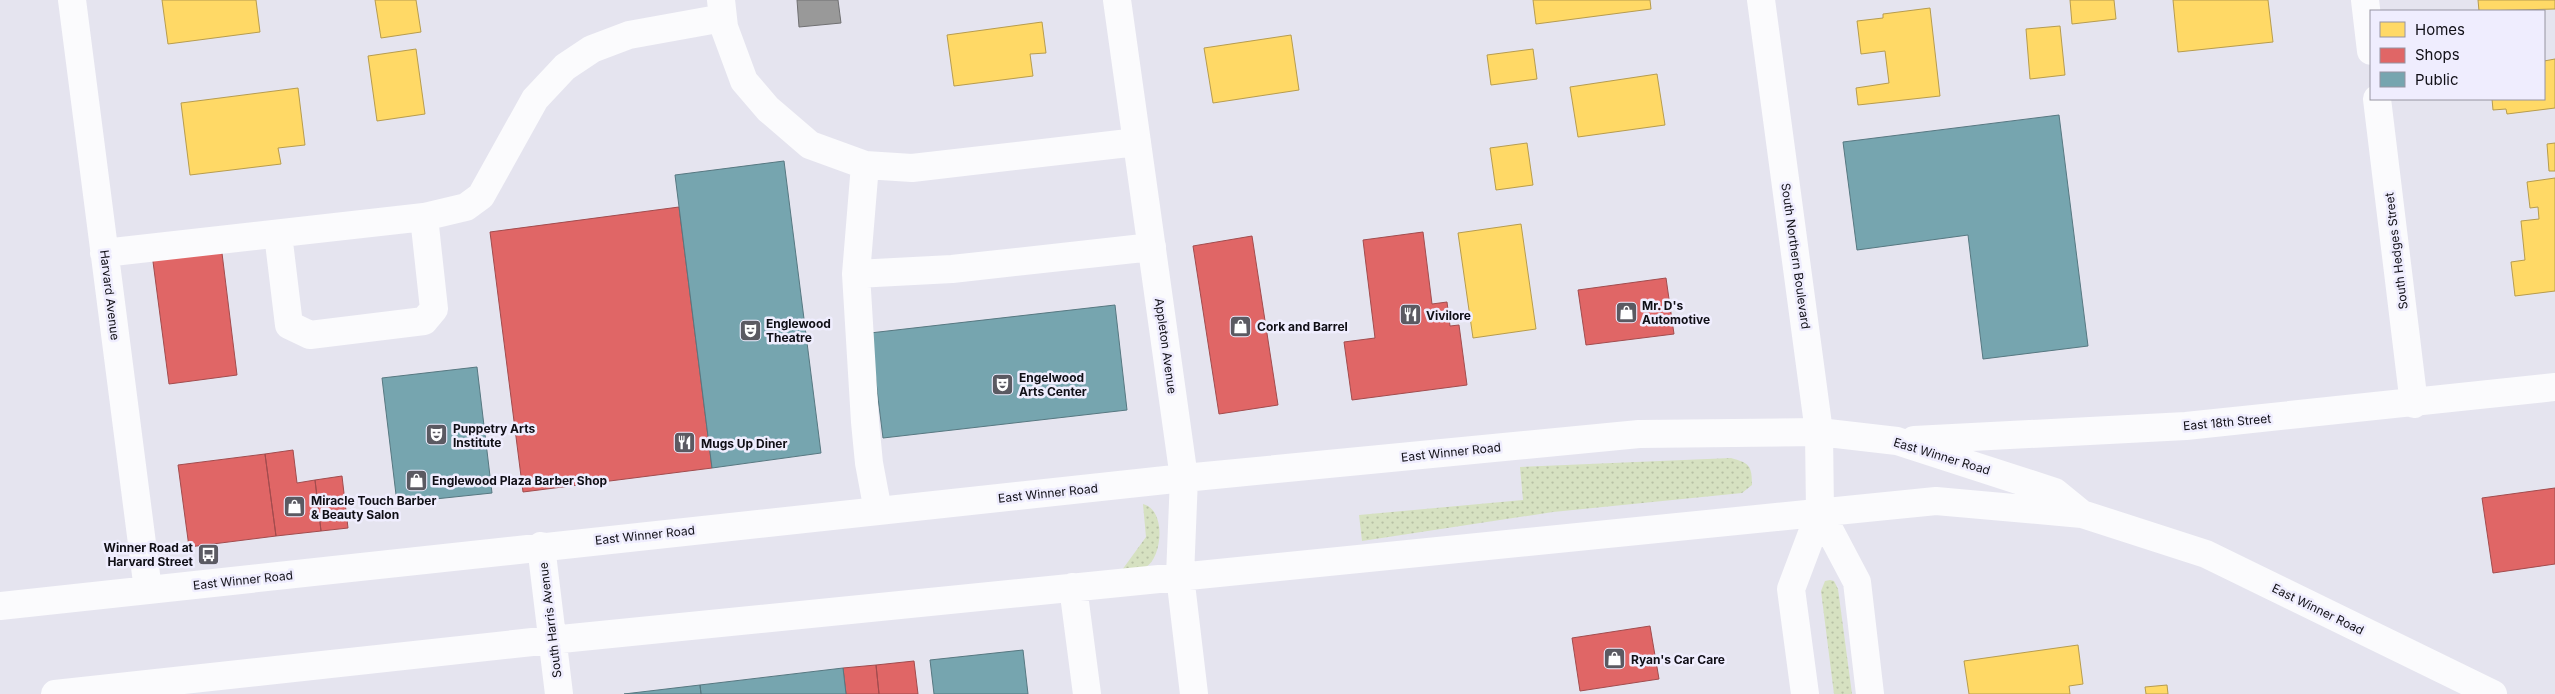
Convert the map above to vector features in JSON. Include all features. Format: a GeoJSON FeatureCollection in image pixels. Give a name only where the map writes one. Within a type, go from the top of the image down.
{"type":"FeatureCollection","features":[{"type":"Feature","properties":{"kind":"street","name":"Harvard Avenue"},"geometry":{"type":"LineString","coordinates":[[72,0],[148,590]]}},
{"type":"Feature","properties":{"kind":"street","name":"Appleton Avenue"},"geometry":{"type":"LineString","coordinates":[[1117,0],[1184,478],[1180,576],[1194,694]]}},
{"type":"Feature","properties":{"kind":"street","name":"South Northern Boulevard"},"geometry":{"type":"LineString","coordinates":[[1762,0],[1820,432],[1820,512],[1791,589],[1805,694]]}},
{"type":"Feature","properties":{"kind":"street"},"geometry":{"type":"LineString","coordinates":[[2365,0],[2370,42]]}},
{"type":"Feature","properties":{"kind":"street"},"geometry":{"type":"LineString","coordinates":[[104,253],[424,217],[466,206],[481,196],[535,99],[565,68],[592,49],[629,35],[722,9],[724,27],[744,80],[768,109],[810,145],[865,165],[912,168],[1137,142]]}},
{"type":"Feature","properties":{"kind":"street","name":"South Hedges Street"},"geometry":{"type":"LineString","coordinates":[[2377,100],[2414,404]]}},
{"type":"Feature","properties":{"kind":"street"},"geometry":{"type":"LineString","coordinates":[[865,165],[856,274],[865,422],[869,463],[878,511]]}},
{"type":"Feature","properties":{"kind":"street"},"geometry":{"type":"LineString","coordinates":[[278,234],[289,326],[310,335],[424,321],[434,309],[424,217]]}},
{"type":"Feature","properties":{"kind":"street"},"geometry":{"type":"LineString","coordinates":[[856,274],[952,270],[1152,248]]}},
{"type":"Feature","properties":{"kind":"street","name":"East 18th Street"},"geometry":{"type":"LineString","coordinates":[[1897,441],[2186,426],[2414,404],[2555,387]]}},
{"type":"Feature","properties":{"kind":"street","name":"East Winner Road"},"geometry":{"type":"LineString","coordinates":[[0,606],[541,546],[1184,478],[1639,434],[1820,432],[1897,441],[2056,492],[2082,514]]}},
{"type":"Feature","properties":{"kind":"street","name":"East Winner Road"},"geometry":{"type":"LineString","coordinates":[[55,694],[551,640],[1936,501],[2082,514],[2206,554],[2481,691]]}},
{"type":"Feature","properties":{"kind":"street","name":"South Northern Boulevard"},"geometry":{"type":"LineString","coordinates":[[1820,512],[1857,582],[1870,694]]}},
{"type":"Feature","properties":{"kind":"street","name":"South Harris Avenue"},"geometry":{"type":"LineString","coordinates":[[541,546],[559,694]]}},
{"type":"Feature","properties":{"kind":"street"},"geometry":{"type":"LineString","coordinates":[[1073,587],[1088,694]]}},
{"type":"Feature","properties":{"kind":"green space"},"geometry":{"type":"Polygon","coordinates":[[[1731,458],[1746,463],[1750,469],[1752,485],[1742,493],[1553,512],[1362,541],[1359,515],[1523,500],[1520,467],[1731,458]]]}},
{"type":"Feature","properties":{"kind":"green space"},"geometry":{"type":"Polygon","coordinates":[[[1143,504],[1151,508],[1159,524],[1160,534],[1156,554],[1146,567],[1122,570],[1146,537],[1143,504]]]}},
{"type":"Feature","properties":{"kind":"green space"},"geometry":{"type":"Polygon","coordinates":[[[1825,581],[1834,581],[1838,589],[1852,694],[1834,694],[1821,591],[1825,581]]]}},
{"type":"Feature","properties":{"kind":"building: Homes"},"geometry":{"type":"Polygon","coordinates":[[[162,0],[256,0],[260,32],[168,44],[162,0]]]}},
{"type":"Feature","properties":{"kind":"building: Homes"},"geometry":{"type":"Polygon","coordinates":[[[375,0],[416,0],[421,32],[381,38],[375,0]]]}},
{"type":"Feature","properties":{"kind":"building: Homes"},"geometry":{"type":"Polygon","coordinates":[[[1533,0],[1650,0],[1651,9],[1536,24],[1533,0]]]}},
{"type":"Feature","properties":{"kind":"building: Homes"},"geometry":{"type":"Polygon","coordinates":[[[2070,0],[2114,0],[2116,19],[2072,24],[2070,0]]]}},
{"type":"Feature","properties":{"kind":"building: Homes"},"geometry":{"type":"Polygon","coordinates":[[[2173,0],[2268,0],[2273,42],[2178,52],[2173,0]]]}},
{"type":"Feature","properties":{"kind":"building: Homes"},"geometry":{"type":"Polygon","coordinates":[[[2478,0],[2555,0],[2555,9],[2479,10],[2478,0]]]}},
{"type":"Feature","properties":{"kind":"building: Homes"},"geometry":{"type":"Polygon","coordinates":[[[1930,8],[1940,96],[1858,105],[1856,88],[1889,83],[1885,51],[1861,54],[1857,21],[1883,18],[1883,14],[1930,8]]]}},
{"type":"Feature","properties":{"kind":"building: Homes"},"geometry":{"type":"Polygon","coordinates":[[[1042,22],[1046,53],[1030,54],[1033,76],[954,86],[947,35],[1042,22]]]}},
{"type":"Feature","properties":{"kind":"building: Homes"},"geometry":{"type":"Polygon","coordinates":[[[2060,26],[2065,75],[2030,79],[2026,29],[2060,26]]]}},
{"type":"Feature","properties":{"kind":"building: Homes"},"geometry":{"type":"Polygon","coordinates":[[[1291,35],[1299,90],[1213,103],[1204,48],[1291,35]]]}},
{"type":"Feature","properties":{"kind":"building: Homes"},"geometry":{"type":"Polygon","coordinates":[[[416,49],[425,114],[377,121],[368,56],[416,49]]]}},
{"type":"Feature","properties":{"kind":"building: Homes"},"geometry":{"type":"Polygon","coordinates":[[[1533,49],[1537,79],[1491,85],[1487,55],[1533,49]]]}},
{"type":"Feature","properties":{"kind":"building: Homes"},"geometry":{"type":"Polygon","coordinates":[[[2555,59],[2555,108],[2507,114],[2506,109],[2493,110],[2492,100],[2545,100],[2545,61],[2555,59]]]}},
{"type":"Feature","properties":{"kind":"building: Homes"},"geometry":{"type":"Polygon","coordinates":[[[1657,74],[1665,125],[1578,137],[1570,87],[1657,74]]]}},
{"type":"Feature","properties":{"kind":"building: Homes"},"geometry":{"type":"Polygon","coordinates":[[[298,88],[305,145],[278,148],[281,164],[190,175],[181,103],[298,88]]]}},
{"type":"Feature","properties":{"kind":"building: Homes"},"geometry":{"type":"Polygon","coordinates":[[[1527,143],[1533,185],[1496,190],[1490,148],[1527,143]]]}},
{"type":"Feature","properties":{"kind":"building: Homes"},"geometry":{"type":"Polygon","coordinates":[[[2555,143],[2555,171],[2549,171],[2547,144],[2555,143]]]}},
{"type":"Feature","properties":{"kind":"building: Homes"},"geometry":{"type":"Polygon","coordinates":[[[2555,178],[2555,291],[2515,296],[2511,262],[2525,260],[2521,221],[2539,219],[2538,207],[2530,208],[2527,182],[2555,178]]]}},
{"type":"Feature","properties":{"kind":"building: Homes"},"geometry":{"type":"Polygon","coordinates":[[[1521,224],[1536,329],[1473,338],[1458,233],[1521,224]]]}},
{"type":"Feature","properties":{"kind":"building: Homes"},"geometry":{"type":"Polygon","coordinates":[[[2078,645],[2083,684],[2069,686],[2070,694],[1969,694],[1964,661],[2078,645]]]}},
{"type":"Feature","properties":{"kind":"building: Homes"},"geometry":{"type":"Polygon","coordinates":[[[2167,685],[2168,694],[2146,694],[2145,687],[2167,685]]]}},
{"type":"Feature","properties":{"kind":"building: Shops"},"geometry":{"type":"Polygon","coordinates":[[[679,207],[712,468],[523,492],[490,232],[679,207]]]}},
{"type":"Feature","properties":{"kind":"building: Shops","name":"Vivilore"},"geometry":{"type":"Polygon","coordinates":[[[1423,232],[1432,304],[1447,302],[1450,326],[1459,325],[1467,385],[1352,400],[1344,342],[1375,338],[1363,240],[1423,232]]]}},
{"type":"Feature","properties":{"kind":"building: Shops"},"geometry":{"type":"Polygon","coordinates":[[[1252,236],[1278,405],[1219,414],[1193,246],[1252,236]]]}},
{"type":"Feature","properties":{"kind":"building: Shops"},"geometry":{"type":"Polygon","coordinates":[[[221,245],[237,375],[169,384],[152,254],[221,245]]]}},
{"type":"Feature","properties":{"kind":"building: Shops","name":"Mr. D's Automotive"},"geometry":{"type":"Polygon","coordinates":[[[1666,278],[1674,334],[1586,345],[1578,290],[1666,278]]]}},
{"type":"Feature","properties":{"kind":"building: Shops","name":"Miracle Touch Barber & Beauty Salon"},"geometry":{"type":"Polygon","coordinates":[[[293,450],[297,483],[315,480],[321,531],[276,536],[265,454],[293,450]]]}},
{"type":"Feature","properties":{"kind":"building: Shops"},"geometry":{"type":"Polygon","coordinates":[[[265,454],[276,536],[189,547],[178,465],[265,454]]]}},
{"type":"Feature","properties":{"kind":"building: Shops"},"geometry":{"type":"Polygon","coordinates":[[[342,476],[348,528],[321,531],[315,480],[342,476]]]}},
{"type":"Feature","properties":{"kind":"building: Shops"},"geometry":{"type":"Polygon","coordinates":[[[2555,488],[2555,564],[2493,573],[2482,498],[2555,488]]]}},
{"type":"Feature","properties":{"kind":"building: Shops","name":"Ryan's Car Care"},"geometry":{"type":"Polygon","coordinates":[[[1650,626],[1659,679],[1580,691],[1572,638],[1650,626]]]}},
{"type":"Feature","properties":{"kind":"building: Shops"},"geometry":{"type":"Polygon","coordinates":[[[914,661],[918,694],[879,694],[876,665],[914,661]]]}},
{"type":"Feature","properties":{"kind":"building: Shops"},"geometry":{"type":"Polygon","coordinates":[[[876,665],[879,694],[846,694],[843,668],[876,665]]]}},
{"type":"Feature","properties":{"kind":"building: Public"},"geometry":{"type":"Polygon","coordinates":[[[2059,115],[2088,346],[1983,359],[1968,235],[1857,250],[1843,142],[2059,115]]]}},
{"type":"Feature","properties":{"kind":"building: Public","name":"Englewood Theatre"},"geometry":{"type":"Polygon","coordinates":[[[784,161],[821,453],[712,468],[675,175],[784,161]]]}},
{"type":"Feature","properties":{"kind":"building: Public"},"geometry":{"type":"Polygon","coordinates":[[[1115,305],[1127,410],[883,438],[870,333],[1115,305]]]}},
{"type":"Feature","properties":{"kind":"building: Public","name":"Puppetry Arts Institute"},"geometry":{"type":"Polygon","coordinates":[[[477,367],[492,493],[397,503],[382,378],[477,367]]]}},
{"type":"Feature","properties":{"kind":"building: Public"},"geometry":{"type":"Polygon","coordinates":[[[1023,650],[1028,694],[934,694],[930,660],[1023,650]]]}},
{"type":"Feature","properties":{"kind":"building: Public"},"geometry":{"type":"Polygon","coordinates":[[[843,668],[846,694],[701,694],[700,685],[843,668]]]}},
{"type":"Feature","properties":{"kind":"building: Public"},"geometry":{"type":"Polygon","coordinates":[[[700,685],[701,694],[624,694],[700,685]]]}},
{"type":"Feature","properties":{"kind":"building: Industry"},"geometry":{"type":"Polygon","coordinates":[[[797,0],[838,0],[841,23],[799,27],[797,0]]]}},
{"type":"Feature","properties":{"kind":"place","name":"Mr. D's Automotive"},"geometry":{"type":"Point","coordinates":[1626,312]}},
{"type":"Feature","properties":{"kind":"place","name":"Vivilore"},"geometry":{"type":"Point","coordinates":[1410,315]}},
{"type":"Feature","properties":{"kind":"place","name":"Cork and Barrel"},"geometry":{"type":"Point","coordinates":[1241,326]}},
{"type":"Feature","properties":{"kind":"place","name":"Englewood Theatre"},"geometry":{"type":"Point","coordinates":[750,330]}},
{"type":"Feature","properties":{"kind":"place","name":"Engelwood Arts Center"},"geometry":{"type":"Point","coordinates":[1003,384]}},
{"type":"Feature","properties":{"kind":"place","name":"Puppetry Arts Institute"},"geometry":{"type":"Point","coordinates":[437,435]}},
{"type":"Feature","properties":{"kind":"place","name":"Mugs Up Diner"},"geometry":{"type":"Point","coordinates":[685,443]}},
{"type":"Feature","properties":{"kind":"place","name":"Englewood Plaza Barber Shop"},"geometry":{"type":"Point","coordinates":[416,480]}},
{"type":"Feature","properties":{"kind":"place","name":"Miracle Touch Barber & Beauty Salon"},"geometry":{"type":"Point","coordinates":[295,507]}},
{"type":"Feature","properties":{"kind":"place","name":"Winner Road at Harvard Street"},"geometry":{"type":"Point","coordinates":[209,554]}},
{"type":"Feature","properties":{"kind":"place","name":"Ryan's Car Care"},"geometry":{"type":"Point","coordinates":[1615,659]}}]}
